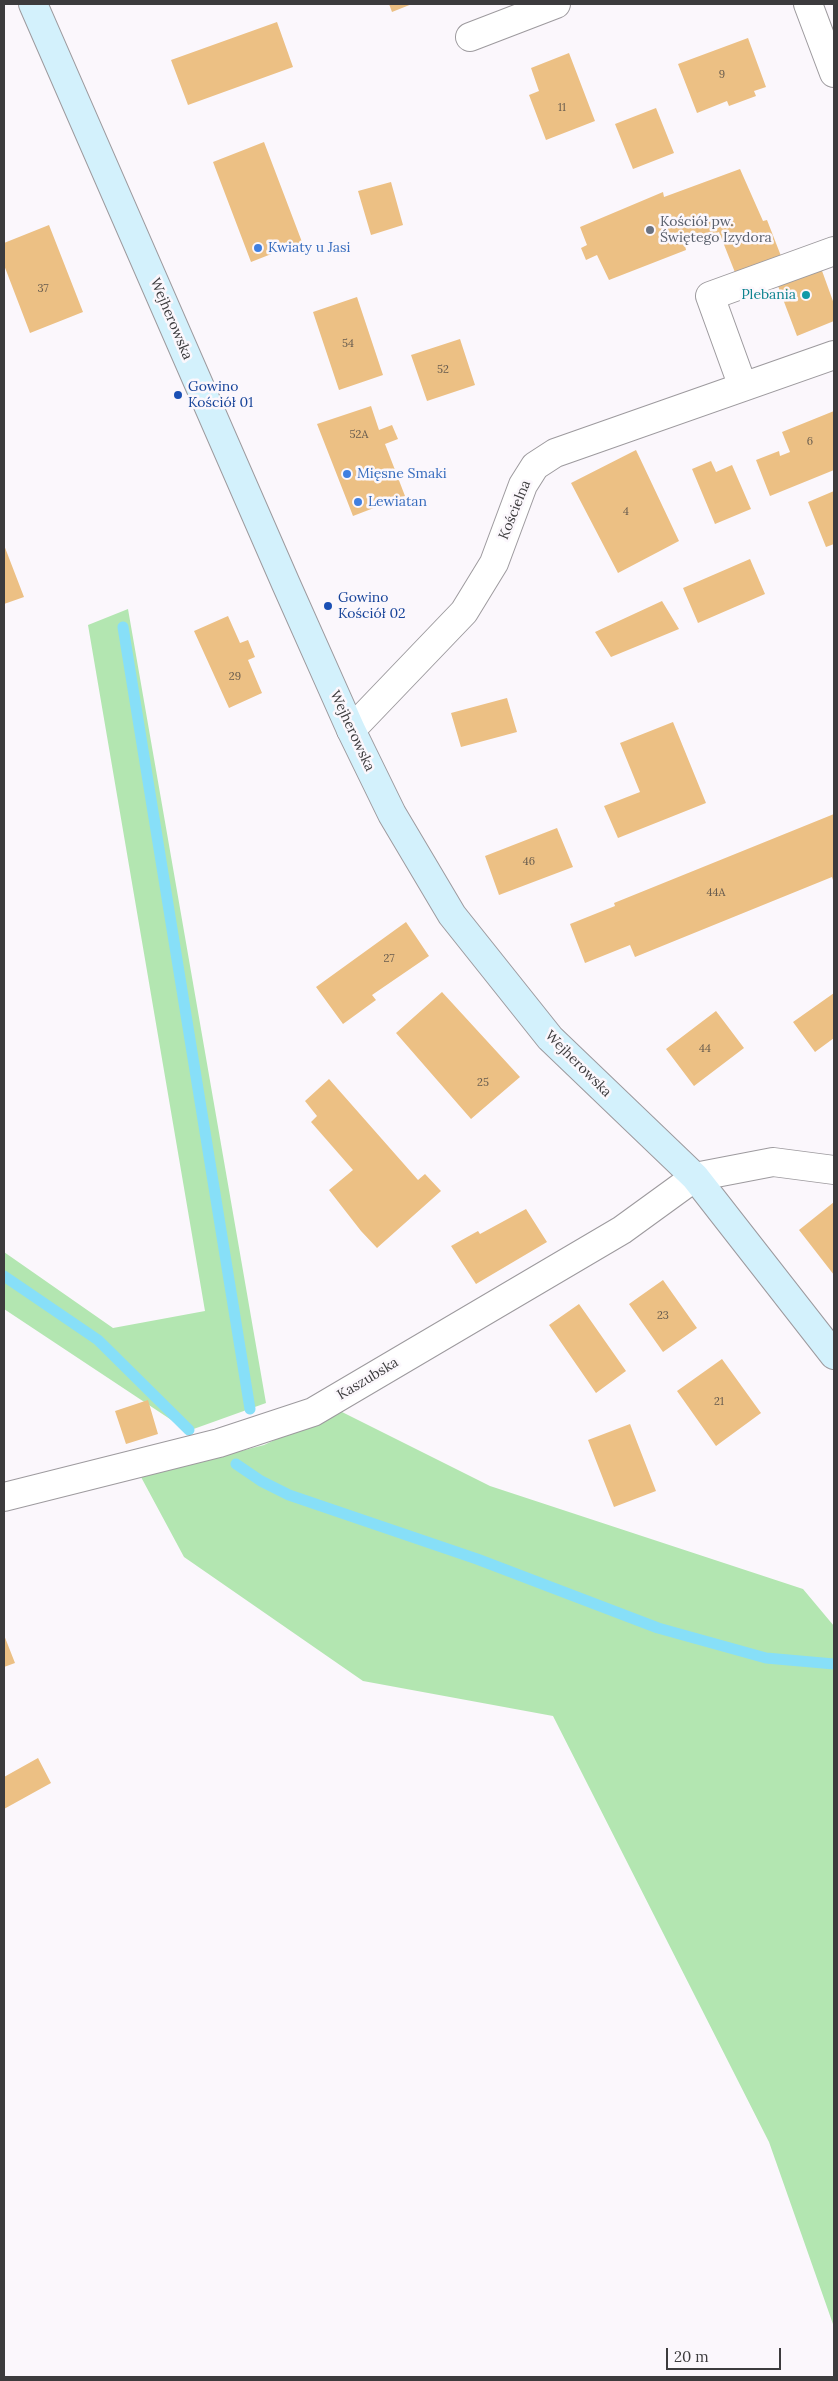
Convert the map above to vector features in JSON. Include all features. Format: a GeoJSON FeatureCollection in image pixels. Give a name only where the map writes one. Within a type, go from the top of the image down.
{"type":"FeatureCollection","features":[{"type":"Feature","properties":{"kind":"street","name":"Wejherowska"},"geometry":{"type":"LineString","coordinates":[[34,4],[351,730],[392,814],[452,914],[550,1038],[695,1177],[834,1355]]}},
{"type":"Feature","properties":{"kind":"street"},"geometry":{"type":"LineString","coordinates":[[470,37],[556,4]]}},
{"type":"Feature","properties":{"kind":"street"},"geometry":{"type":"LineString","coordinates":[[808,4],[834,73]]}},
{"type":"Feature","properties":{"kind":"street"},"geometry":{"type":"LineString","coordinates":[[743,387],[710,296],[834,251]]}},
{"type":"Feature","properties":{"kind":"street","name":"Kościelna"},"geometry":{"type":"LineString","coordinates":[[351,730],[464,612],[494,563],[523,485],[535,466],[555,452],[834,355]]}},
{"type":"Feature","properties":{"kind":"street"},"geometry":{"type":"LineString","coordinates":[[695,1177],[774,1162],[834,1170]]}},
{"type":"Feature","properties":{"kind":"street","name":"Kaszubska"},"geometry":{"type":"LineString","coordinates":[[4,1497],[219,1443],[313,1412],[622,1230],[695,1177]]}},
{"type":"Feature","properties":{"kind":"green space"},"geometry":{"type":"Polygon","coordinates":[[[128,609],[266,1403],[188,1431],[4,1309],[4,1252],[113,1328],[205,1311],[88,625],[128,609]]]}},
{"type":"Feature","properties":{"kind":"green space"},"geometry":{"type":"Polygon","coordinates":[[[338,1410],[490,1486],[803,1589],[834,1626],[834,2327],[769,2142],[553,1716],[363,1681],[184,1557],[141,1477],[264,1445],[338,1410]]]}},
{"type":"Feature","properties":{"kind":"building"},"geometry":{"type":"Polygon","coordinates":[[[389,4],[412,4],[392,12],[389,4]]]}},
{"type":"Feature","properties":{"kind":"building"},"geometry":{"type":"Polygon","coordinates":[[[277,22],[293,67],[188,105],[171,60],[277,22]]]}},
{"type":"Feature","properties":{"kind":"building"},"geometry":{"type":"Polygon","coordinates":[[[748,38],[766,87],[754,91],[756,96],[729,106],[727,101],[697,113],[678,64],[748,38]]]}},
{"type":"Feature","properties":{"kind":"building"},"geometry":{"type":"Polygon","coordinates":[[[569,53],[595,121],[546,140],[529,95],[539,91],[531,68],[569,53]]]}},
{"type":"Feature","properties":{"kind":"building"},"geometry":{"type":"Polygon","coordinates":[[[656,108],[674,153],[633,169],[615,124],[656,108]]]}},
{"type":"Feature","properties":{"kind":"building"},"geometry":{"type":"Polygon","coordinates":[[[264,142],[302,242],[251,262],[213,162],[264,142]]]}},
{"type":"Feature","properties":{"kind":"building","name":"Kościół pw. Świętego Izydora"},"geometry":{"type":"Polygon","coordinates":[[[740,169],[763,221],[767,220],[781,256],[736,275],[719,232],[685,245],[686,250],[609,280],[597,255],[586,260],[581,248],[587,245],[580,227],[663,192],[664,197],[740,169]]]}},
{"type":"Feature","properties":{"kind":"building"},"geometry":{"type":"Polygon","coordinates":[[[391,182],[403,225],[371,235],[358,191],[391,182]]]}},
{"type":"Feature","properties":{"kind":"building"},"geometry":{"type":"Polygon","coordinates":[[[49,225],[83,312],[30,333],[4,265],[4,243],[49,225]]]}},
{"type":"Feature","properties":{"kind":"building","name":"Plebania"},"geometry":{"type":"Polygon","coordinates":[[[821,268],[834,304],[834,321],[797,336],[778,286],[821,268]]]}},
{"type":"Feature","properties":{"kind":"building"},"geometry":{"type":"Polygon","coordinates":[[[357,297],[383,375],[339,390],[313,312],[357,297]]]}},
{"type":"Feature","properties":{"kind":"building"},"geometry":{"type":"Polygon","coordinates":[[[460,339],[475,385],[427,401],[411,355],[460,339]]]}},
{"type":"Feature","properties":{"kind":"building"},"geometry":{"type":"Polygon","coordinates":[[[371,406],[379,430],[392,425],[398,439],[385,444],[405,496],[353,516],[317,424],[371,406]]]}},
{"type":"Feature","properties":{"kind":"building"},"geometry":{"type":"Polygon","coordinates":[[[834,411],[834,470],[770,496],[756,460],[779,451],[780,456],[790,452],[782,432],[834,411]]]}},
{"type":"Feature","properties":{"kind":"building"},"geometry":{"type":"Polygon","coordinates":[[[636,450],[679,541],[618,573],[571,483],[636,450]]]}},
{"type":"Feature","properties":{"kind":"building"},"geometry":{"type":"Polygon","coordinates":[[[711,461],[716,472],[732,465],[751,509],[715,524],[692,469],[711,461]]]}},
{"type":"Feature","properties":{"kind":"building"},"geometry":{"type":"Polygon","coordinates":[[[834,491],[834,544],[826,547],[808,502],[834,491]]]}},
{"type":"Feature","properties":{"kind":"building"},"geometry":{"type":"Polygon","coordinates":[[[4,545],[24,597],[4,604],[4,545]]]}},
{"type":"Feature","properties":{"kind":"building"},"geometry":{"type":"Polygon","coordinates":[[[750,559],[765,594],[698,623],[683,588],[750,559]]]}},
{"type":"Feature","properties":{"kind":"building"},"geometry":{"type":"Polygon","coordinates":[[[662,601],[679,629],[611,657],[595,632],[662,601]]]}},
{"type":"Feature","properties":{"kind":"building"},"geometry":{"type":"Polygon","coordinates":[[[228,616],[240,643],[248,640],[255,657],[248,660],[262,693],[229,708],[194,631],[228,616]]]}},
{"type":"Feature","properties":{"kind":"building"},"geometry":{"type":"Polygon","coordinates":[[[507,698],[517,732],[461,747],[451,713],[507,698]]]}},
{"type":"Feature","properties":{"kind":"building"},"geometry":{"type":"Polygon","coordinates":[[[673,722],[706,803],[618,838],[604,806],[640,792],[620,743],[673,722]]]}},
{"type":"Feature","properties":{"kind":"building"},"geometry":{"type":"Polygon","coordinates":[[[834,814],[834,883],[832,877],[635,957],[630,945],[585,963],[570,924],[615,906],[614,903],[834,814]]]}},
{"type":"Feature","properties":{"kind":"building"},"geometry":{"type":"Polygon","coordinates":[[[557,828],[573,867],[499,895],[485,856],[557,828]]]}},
{"type":"Feature","properties":{"kind":"building"},"geometry":{"type":"Polygon","coordinates":[[[406,922],[429,956],[372,995],[376,1000],[343,1024],[316,987],[406,922]]]}},
{"type":"Feature","properties":{"kind":"building"},"geometry":{"type":"Polygon","coordinates":[[[442,992],[520,1077],[471,1119],[396,1033],[442,992]]]}},
{"type":"Feature","properties":{"kind":"building"},"geometry":{"type":"Polygon","coordinates":[[[834,993],[834,1038],[815,1052],[793,1022],[834,993]]]}},
{"type":"Feature","properties":{"kind":"building"},"geometry":{"type":"Polygon","coordinates":[[[716,1011],[744,1048],[694,1086],[666,1049],[716,1011]]]}},
{"type":"Feature","properties":{"kind":"building"},"geometry":{"type":"Polygon","coordinates":[[[329,1079],[418,1180],[425,1174],[441,1191],[377,1248],[329,1190],[353,1170],[311,1122],[317,1116],[305,1101],[329,1079]]]}},
{"type":"Feature","properties":{"kind":"building"},"geometry":{"type":"Polygon","coordinates":[[[834,1202],[834,1275],[799,1230],[834,1202]]]}},
{"type":"Feature","properties":{"kind":"building"},"geometry":{"type":"Polygon","coordinates":[[[526,1209],[547,1242],[476,1284],[451,1246],[478,1231],[480,1234],[526,1209]]]}},
{"type":"Feature","properties":{"kind":"building"},"geometry":{"type":"Polygon","coordinates":[[[663,1280],[697,1328],[663,1352],[629,1304],[663,1280]]]}},
{"type":"Feature","properties":{"kind":"building"},"geometry":{"type":"Polygon","coordinates":[[[579,1304],[626,1371],[596,1393],[549,1325],[579,1304]]]}},
{"type":"Feature","properties":{"kind":"building"},"geometry":{"type":"Polygon","coordinates":[[[722,1359],[761,1413],[716,1446],[677,1391],[722,1359]]]}},
{"type":"Feature","properties":{"kind":"building"},"geometry":{"type":"Polygon","coordinates":[[[148,1400],[158,1434],[126,1444],[115,1411],[148,1400]]]}},
{"type":"Feature","properties":{"kind":"building"},"geometry":{"type":"Polygon","coordinates":[[[630,1424],[656,1491],[614,1507],[588,1440],[630,1424]]]}},
{"type":"Feature","properties":{"kind":"building"},"geometry":{"type":"Polygon","coordinates":[[[4,1635],[15,1663],[4,1667],[4,1635]]]}},
{"type":"Feature","properties":{"kind":"building"},"geometry":{"type":"Polygon","coordinates":[[[38,1758],[51,1783],[4,1809],[4,1777],[38,1758]]]}},
{"type":"Feature","properties":{"kind":"waterway"},"geometry":{"type":"LineString","coordinates":[[123,627],[250,1409]]}},
{"type":"Feature","properties":{"kind":"waterway"},"geometry":{"type":"LineString","coordinates":[[4,1276],[98,1340],[189,1430]]}},
{"type":"Feature","properties":{"kind":"waterway"},"geometry":{"type":"LineString","coordinates":[[236,1464],[261,1481],[289,1495],[477,1559],[658,1628],[766,1658],[834,1664]]}},
{"type":"Feature","properties":{"kind":"place","name":"Kościół pw. Świętego Izydora"},"geometry":{"type":"Point","coordinates":[650,230]}},
{"type":"Feature","properties":{"kind":"place","name":"Kwiaty u Jasi"},"geometry":{"type":"Point","coordinates":[258,248]}},
{"type":"Feature","properties":{"kind":"place","name":"Plebania"},"geometry":{"type":"Point","coordinates":[806,295]}},
{"type":"Feature","properties":{"kind":"place","name":"Gowino Kościół 01"},"geometry":{"type":"Point","coordinates":[178,395]}},
{"type":"Feature","properties":{"kind":"place","name":"Mięsne Smaki"},"geometry":{"type":"Point","coordinates":[347,474]}},
{"type":"Feature","properties":{"kind":"place","name":"Lewiatan"},"geometry":{"type":"Point","coordinates":[358,502]}},
{"type":"Feature","properties":{"kind":"place","name":"Gowino Kościół 02"},"geometry":{"type":"Point","coordinates":[328,606]}}]}
